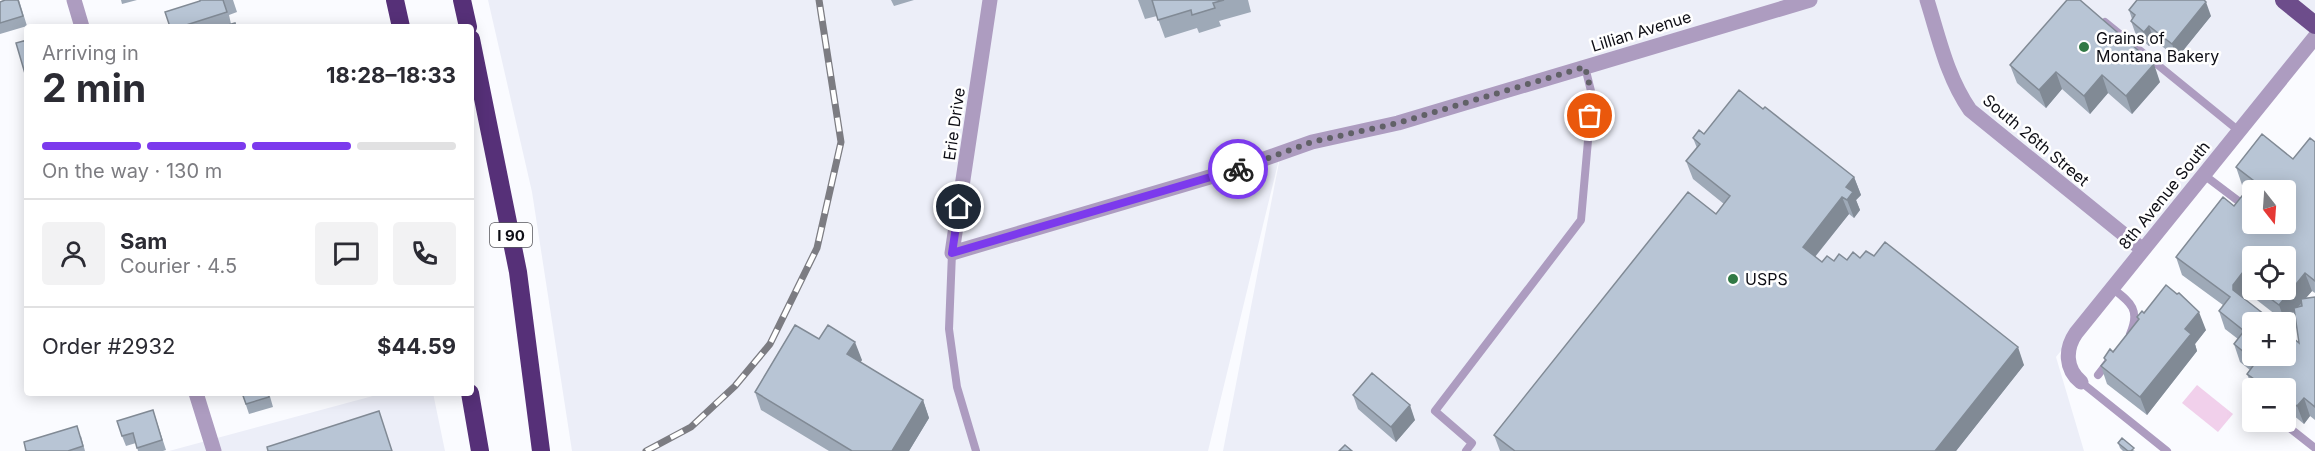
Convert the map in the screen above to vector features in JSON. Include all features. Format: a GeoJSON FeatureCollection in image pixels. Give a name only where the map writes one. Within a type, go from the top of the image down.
{"type":"FeatureCollection","features":[{"type":"Feature","properties":{"kind":"highway"},"geometry":{"type":"LineString","coordinates":[[395,0],[400,24]]}},
{"type":"Feature","properties":{"kind":"highway"},"geometry":{"type":"LineString","coordinates":[[462,0],[467,24]]}},
{"type":"Feature","properties":{"kind":"highway","name":"I 90"},"geometry":{"type":"LineString","coordinates":[[474,54],[518,272],[540,442]]}},
{"type":"Feature","properties":{"kind":"highway"},"geometry":{"type":"LineString","coordinates":[[471,396],[480,451]]}},
{"type":"Feature","properties":{"kind":"main road"},"geometry":{"type":"LineString","coordinates":[[2284,0],[2315,25]]}},
{"type":"Feature","properties":{"kind":"street"},"geometry":{"type":"LineString","coordinates":[[74,0],[81,24]]}},
{"type":"Feature","properties":{"kind":"street","name":"Erie Drive"},"geometry":{"type":"LineString","coordinates":[[952,253],[990,0]]}},
{"type":"Feature","properties":{"kind":"street","name":"Lillian Avenue"},"geometry":{"type":"LineString","coordinates":[[952,253],[1230,171],[1312,142],[1398,123],[1810,0]]}},
{"type":"Feature","properties":{"kind":"street","name":"South 26th Street"},"geometry":{"type":"LineString","coordinates":[[1927,0],[1949,72],[1959,94],[1970,110],[2143,250]]}},
{"type":"Feature","properties":{"kind":"street","name":"8th Avenue South"},"geometry":{"type":"LineString","coordinates":[[2081,382],[2072,372],[2069,361],[2070,342],[2315,37]]}},
{"type":"Feature","properties":{"kind":"street"},"geometry":{"type":"LineString","coordinates":[[197,396],[214,451]]}},
{"type":"Feature","properties":{"kind":"lane"},"geometry":{"type":"LineString","coordinates":[[2096,15],[2239,131]]}},
{"type":"Feature","properties":{"kind":"lane"},"geometry":{"type":"LineString","coordinates":[[1466,451],[1472,443],[1435,411],[1581,220],[1592,95],[1585,67]]}},
{"type":"Feature","properties":{"kind":"lane"},"geometry":{"type":"LineString","coordinates":[[2204,174],[2242,204]]}},
{"type":"Feature","properties":{"kind":"lane"},"geometry":{"type":"LineString","coordinates":[[952,253],[949,329],[957,387],[976,451]]}},
{"type":"Feature","properties":{"kind":"lane"},"geometry":{"type":"LineString","coordinates":[[2112,288],[2134,309],[2134,322],[2128,338]]}},
{"type":"Feature","properties":{"kind":"lane"},"geometry":{"type":"LineString","coordinates":[[2098,375],[2113,356]]}},
{"type":"Feature","properties":{"kind":"lane"},"geometry":{"type":"LineString","coordinates":[[2081,382],[2167,451]]}},
{"type":"Feature","properties":{"kind":"lane"},"geometry":{"type":"LineString","coordinates":[[2295,432],[2315,448]]}},
{"type":"Feature","properties":{"kind":"shaded area"},"geometry":{"type":"Polygon","coordinates":[[[488,0],[2315,0],[2315,36],[2056,357],[2084,451],[1223,451],[1282,147],[1208,451],[572,451],[532,192],[488,0]]]}},
{"type":"Feature","properties":{"kind":"shaded area"},"geometry":{"type":"Polygon","coordinates":[[[2197,385],[2233,414],[2218,432],[2182,403],[2197,385]]]}},
{"type":"Feature","properties":{"kind":"shaded area"},"geometry":{"type":"Polygon","coordinates":[[[373,396],[434,396],[445,451],[169,451],[373,396]]]}},
{"type":"Feature","properties":{"kind":"building"},"geometry":{"type":"Polygon","coordinates":[[[18,0],[23,16],[0,23],[0,2],[18,0]]]}},
{"type":"Feature","properties":{"kind":"building"},"geometry":{"type":"Polygon","coordinates":[[[223,0],[227,12],[189,24],[169,24],[165,12],[200,1],[223,0]]]}},
{"type":"Feature","properties":{"kind":"building"},"geometry":{"type":"Polygon","coordinates":[[[1152,0],[1224,0],[1213,3],[1215,8],[1192,15],[1191,10],[1158,20],[1152,0]]]}},
{"type":"Feature","properties":{"kind":"building","name":"Grains of Montana Bakery"},"geometry":{"type":"Polygon","coordinates":[[[2067,0],[2080,0],[2154,64],[2126,96],[2102,75],[2084,96],[2056,72],[2039,90],[2010,65],[2067,0]]]}},
{"type":"Feature","properties":{"kind":"building"},"geometry":{"type":"Polygon","coordinates":[[[2137,0],[2204,0],[2206,2],[2172,44],[2149,26],[2144,32],[2131,21],[2135,15],[2129,10],[2137,0]]]}},
{"type":"Feature","properties":{"kind":"building"},"geometry":{"type":"Polygon","coordinates":[[[24,41],[24,70],[16,43],[24,41]]]}},
{"type":"Feature","properties":{"kind":"building","name":"USPS"},"geometry":{"type":"Polygon","coordinates":[[[1739,90],[1763,109],[1765,107],[1854,177],[1846,187],[1853,192],[1847,200],[1842,197],[1803,247],[1822,262],[1827,256],[1834,261],[1839,254],[1847,260],[1853,252],[1860,258],[1866,251],[1874,256],[1885,242],[2018,347],[1935,451],[1515,451],[1494,435],[1688,192],[1716,214],[1730,196],[1686,161],[1700,144],[1693,138],[1699,130],[1704,134],[1739,90]]]}},
{"type":"Feature","properties":{"kind":"building"},"geometry":{"type":"Polygon","coordinates":[[[2262,134],[2293,159],[2310,138],[2315,142],[2315,281],[2305,273],[2296,284],[2296,246],[2242,246],[2242,273],[2233,285],[2233,290],[2242,297],[2242,300],[2246,300],[2261,312],[2242,312],[2242,329],[2219,311],[2230,297],[2176,257],[2223,197],[2234,206],[2242,196],[2242,234],[2296,234],[2296,180],[2253,180],[2236,167],[2262,134]]]}},
{"type":"Feature","properties":{"kind":"building"},"geometry":{"type":"Polygon","coordinates":[[[2166,285],[2177,294],[2179,293],[2199,312],[2185,329],[2191,334],[2140,397],[2101,366],[2110,349],[2113,352],[2139,319],[2137,317],[2142,311],[2144,313],[2166,285]]]}},
{"type":"Feature","properties":{"kind":"building"},"geometry":{"type":"Polygon","coordinates":[[[2315,297],[2315,407],[2304,398],[2296,405],[2296,378],[2253,378],[2247,374],[2253,366],[2296,366],[2296,340],[2299,343],[2294,308],[2302,306],[2301,299],[2315,297]]]}},
{"type":"Feature","properties":{"kind":"building"},"geometry":{"type":"Polygon","coordinates":[[[2272,300],[2283,300],[2279,305],[2272,300]]]}},
{"type":"Feature","properties":{"kind":"building"},"geometry":{"type":"Polygon","coordinates":[[[795,325],[819,339],[828,325],[855,342],[847,354],[923,400],[892,451],[852,451],[755,392],[795,325]]]}},
{"type":"Feature","properties":{"kind":"building"},"geometry":{"type":"Polygon","coordinates":[[[2242,334],[2242,351],[2234,344],[2242,334]]]}},
{"type":"Feature","properties":{"kind":"building"},"geometry":{"type":"Polygon","coordinates":[[[1372,373],[1410,405],[1391,427],[1353,395],[1372,373]]]}},
{"type":"Feature","properties":{"kind":"building"},"geometry":{"type":"Polygon","coordinates":[[[243,396],[269,396],[269,397],[246,404],[243,396]]]}},
{"type":"Feature","properties":{"kind":"building"},"geometry":{"type":"Polygon","coordinates":[[[153,410],[162,440],[137,448],[133,433],[122,436],[117,421],[153,410]]]}},
{"type":"Feature","properties":{"kind":"building"},"geometry":{"type":"Polygon","coordinates":[[[379,411],[392,451],[268,451],[267,447],[379,411]]]}},
{"type":"Feature","properties":{"kind":"building"},"geometry":{"type":"Polygon","coordinates":[[[77,426],[83,446],[68,451],[26,451],[24,442],[77,426]]]}},
{"type":"Feature","properties":{"kind":"building"},"geometry":{"type":"Polygon","coordinates":[[[2122,438],[2134,448],[2131,451],[2118,443],[2122,438]]]}},
{"type":"Feature","properties":{"kind":"building"},"geometry":{"type":"Polygon","coordinates":[[[1345,445],[1352,451],[1339,451],[1345,445]]]}},
{"type":"Feature","properties":{"kind":"railway"},"geometry":{"type":"LineString","coordinates":[[646,451],[691,427],[735,386],[770,344],[817,248],[841,142],[819,0]]}},
{"type":"Feature","properties":{"kind":"way so far"},"geometry":{"type":"LineString","coordinates":[[1238,169],[1312,142],[1398,123],[1585,67],[1592,95],[1590,116]]}},
{"type":"Feature","properties":{"kind":"place","name":"Grains of Montana Bakery"},"geometry":{"type":"Point","coordinates":[2084,47]}},
{"type":"Feature","properties":{"kind":"place","name":"USPS"},"geometry":{"type":"Point","coordinates":[1733,279]}},
{"type":"Feature","properties":{"kind":"route"},"geometry":{"type":"LineString","coordinates":[[959,207],[952,253],[1238,169]]}}]}
